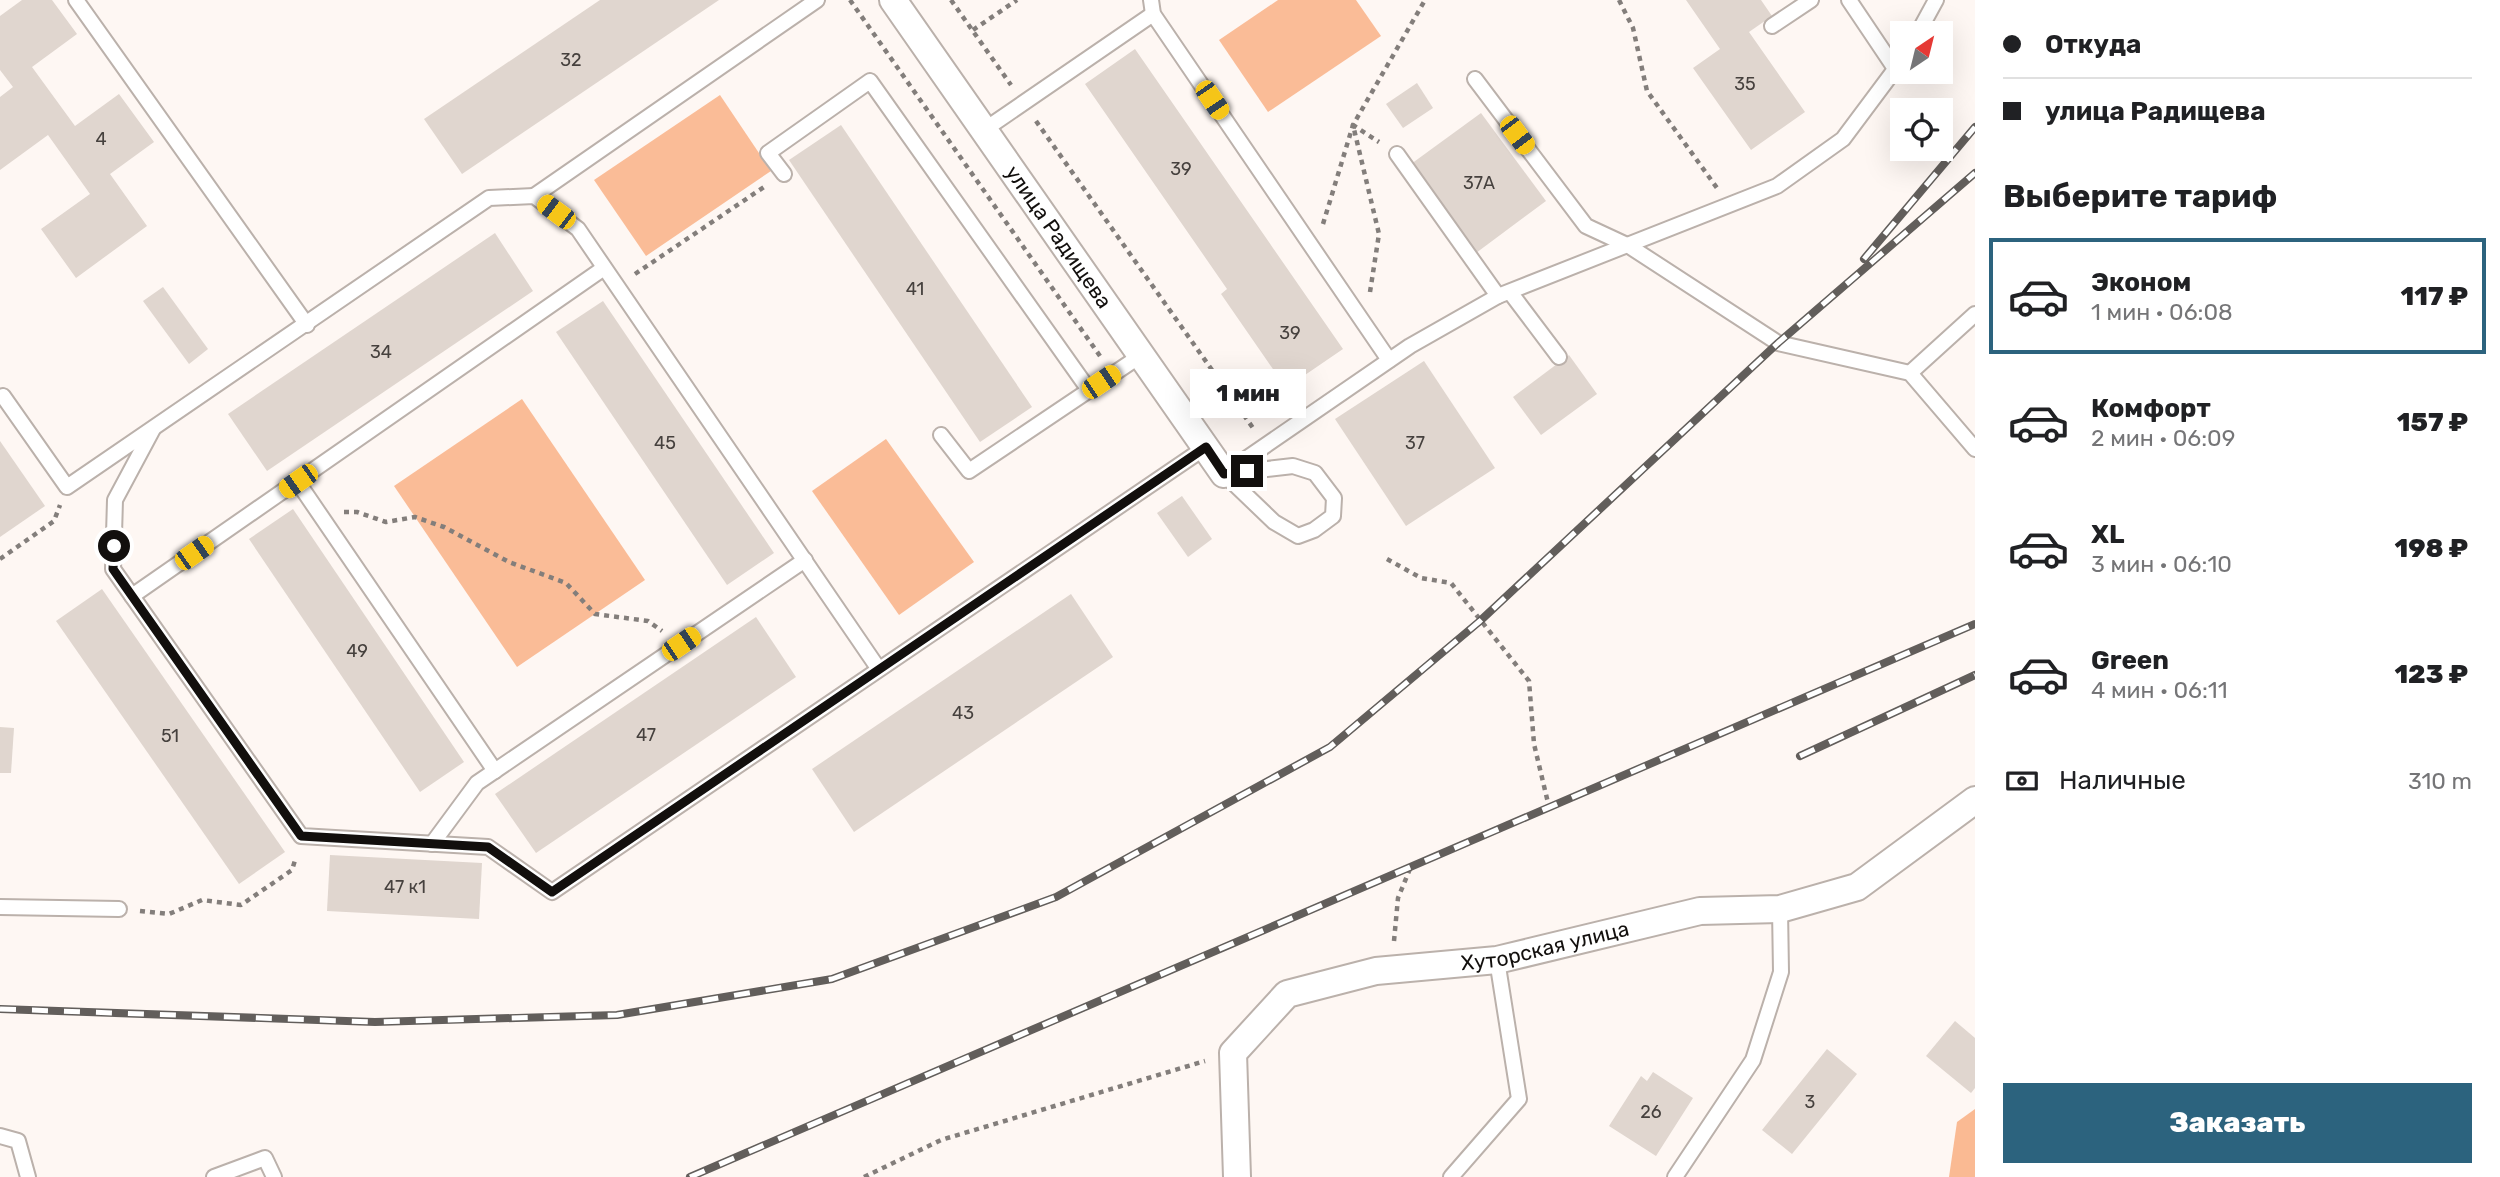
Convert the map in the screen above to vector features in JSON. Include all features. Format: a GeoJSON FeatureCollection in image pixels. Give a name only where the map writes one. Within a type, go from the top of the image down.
{"type":"FeatureCollection","features":[{"type":"Feature","properties":{"kind":"street","name":"улица Радищева"},"geometry":{"type":"LineString","coordinates":[[893,0],[1143,354],[1224,474]]}},
{"type":"Feature","properties":{"kind":"street","name":"Хуторская улица"},"geometry":{"type":"LineString","coordinates":[[1233,1053],[1287,994],[1376,971],[1497,960],[1700,911],[1780,909],[1857,887],[1975,800]]}},
{"type":"Feature","properties":{"kind":"street"},"geometry":{"type":"LineString","coordinates":[[1233,1053],[1237,1177]]}},
{"type":"Feature","properties":{"kind":"lane"},"geometry":{"type":"LineString","coordinates":[[76,0],[307,325]]}},
{"type":"Feature","properties":{"kind":"lane"},"geometry":{"type":"LineString","coordinates":[[4,396],[67,487],[489,198],[534,196],[817,0]]}},
{"type":"Feature","properties":{"kind":"lane"},"geometry":{"type":"LineString","coordinates":[[1772,26],[1811,0]]}},
{"type":"Feature","properties":{"kind":"lane"},"geometry":{"type":"LineString","coordinates":[[1849,0],[1890,53]]}},
{"type":"Feature","properties":{"kind":"lane"},"geometry":{"type":"LineString","coordinates":[[1924,21],[1936,0]]}},
{"type":"Feature","properties":{"kind":"lane"},"geometry":{"type":"LineString","coordinates":[[984,130],[1152,7],[1389,360]]}},
{"type":"Feature","properties":{"kind":"lane"},"geometry":{"type":"LineString","coordinates":[[1224,474],[1389,360],[1504,294],[1777,186],[1843,139],[1890,77]]}},
{"type":"Feature","properties":{"kind":"lane"},"geometry":{"type":"LineString","coordinates":[[1475,79],[1586,226],[1629,246],[1778,343],[1910,373],[1975,449]]}},
{"type":"Feature","properties":{"kind":"lane"},"geometry":{"type":"LineString","coordinates":[[784,174],[768,153],[870,81],[1089,390]]}},
{"type":"Feature","properties":{"kind":"lane"},"geometry":{"type":"LineString","coordinates":[[1397,154],[1504,294],[1559,356]]}},
{"type":"Feature","properties":{"kind":"lane"},"geometry":{"type":"LineString","coordinates":[[534,196],[578,229],[878,668]]}},
{"type":"Feature","properties":{"kind":"lane"},"geometry":{"type":"LineString","coordinates":[[132,596],[604,268]]}},
{"type":"Feature","properties":{"kind":"lane"},"geometry":{"type":"LineString","coordinates":[[1910,373],[1975,314]]}},
{"type":"Feature","properties":{"kind":"lane"},"geometry":{"type":"LineString","coordinates":[[941,435],[969,471],[1143,354]]}},
{"type":"Feature","properties":{"kind":"lane"},"geometry":{"type":"LineString","coordinates":[[153,429],[115,500],[113,569],[301,836],[488,847],[552,892],[1206,447]]}},
{"type":"Feature","properties":{"kind":"lane"},"geometry":{"type":"LineString","coordinates":[[1293,466],[1315,473],[1334,498],[1333,516],[1314,530],[1297,536],[1274,522],[1224,474],[1293,466]]}},
{"type":"Feature","properties":{"kind":"lane"},"geometry":{"type":"LineString","coordinates":[[298,481],[495,771]]}},
{"type":"Feature","properties":{"kind":"lane"},"geometry":{"type":"LineString","coordinates":[[432,844],[477,783],[805,560]]}},
{"type":"Feature","properties":{"kind":"lane"},"geometry":{"type":"LineString","coordinates":[[0,907],[119,909]]}},
{"type":"Feature","properties":{"kind":"lane"},"geometry":{"type":"LineString","coordinates":[[1675,1177],[1753,1060],[1781,972],[1780,909]]}},
{"type":"Feature","properties":{"kind":"lane"},"geometry":{"type":"LineString","coordinates":[[1451,1177],[1520,1099],[1497,960]]}},
{"type":"Feature","properties":{"kind":"lane"},"geometry":{"type":"LineString","coordinates":[[0,1136],[18,1141],[28,1177]]}},
{"type":"Feature","properties":{"kind":"lane"},"geometry":{"type":"LineString","coordinates":[[214,1177],[265,1158],[275,1177]]}},
{"type":"Feature","properties":{"kind":"path"},"geometry":{"type":"LineString","coordinates":[[850,0],[1113,374]]}},
{"type":"Feature","properties":{"kind":"path"},"geometry":{"type":"LineString","coordinates":[[951,0],[1266,446]]}},
{"type":"Feature","properties":{"kind":"path"},"geometry":{"type":"LineString","coordinates":[[972,30],[1017,0]]}},
{"type":"Feature","properties":{"kind":"path"},"geometry":{"type":"LineString","coordinates":[[1315,251],[1353,125],[1425,0]]}},
{"type":"Feature","properties":{"kind":"path"},"geometry":{"type":"LineString","coordinates":[[1619,0],[1633,28],[1647,91],[1729,206]]}},
{"type":"Feature","properties":{"kind":"path"},"geometry":{"type":"LineString","coordinates":[[870,81],[923,42]]}},
{"type":"Feature","properties":{"kind":"path"},"geometry":{"type":"LineString","coordinates":[[1353,125],[1397,154]]}},
{"type":"Feature","properties":{"kind":"path"},"geometry":{"type":"LineString","coordinates":[[1353,125],[1379,234],[1365,325]]}},
{"type":"Feature","properties":{"kind":"path"},"geometry":{"type":"LineString","coordinates":[[617,286],[784,174]]}},
{"type":"Feature","properties":{"kind":"path"},"geometry":{"type":"LineString","coordinates":[[0,559],[54,521],[67,487]]}},
{"type":"Feature","properties":{"kind":"path"},"geometry":{"type":"LineString","coordinates":[[318,512],[357,512],[386,522],[415,517],[444,527],[509,562],[566,583],[595,614],[648,621],[681,644]]}},
{"type":"Feature","properties":{"kind":"path"},"geometry":{"type":"LineString","coordinates":[[1387,559],[1421,578],[1451,583],[1529,681],[1534,744],[1549,807]]}},
{"type":"Feature","properties":{"kind":"path"},"geometry":{"type":"LineString","coordinates":[[119,909],[169,914],[202,900],[241,905],[292,870],[301,836]]}},
{"type":"Feature","properties":{"kind":"path"},"geometry":{"type":"LineString","coordinates":[[1376,971],[1394,941],[1398,898],[1412,864]]}},
{"type":"Feature","properties":{"kind":"path"},"geometry":{"type":"LineString","coordinates":[[864,1177],[941,1140],[1233,1053]]}},
{"type":"Feature","properties":{"kind":"shaded area"},"geometry":{"type":"Polygon","coordinates":[[[1278,0],[1356,0],[1381,36],[1268,112],[1219,40],[1278,0]]]}},
{"type":"Feature","properties":{"kind":"shaded area"},"geometry":{"type":"Polygon","coordinates":[[[720,95],[771,171],[646,256],[594,180],[720,95]]]}},
{"type":"Feature","properties":{"kind":"shaded area"},"geometry":{"type":"Polygon","coordinates":[[[522,399],[645,580],[517,667],[394,486],[522,399]]]}},
{"type":"Feature","properties":{"kind":"shaded area"},"geometry":{"type":"Polygon","coordinates":[[[886,439],[974,562],[899,615],[812,491],[886,439]]]}},
{"type":"Feature","properties":{"kind":"shaded area"},"geometry":{"type":"Polygon","coordinates":[[[1975,1109],[1975,1177],[1949,1177],[1957,1122],[1975,1109]]]}},
{"type":"Feature","properties":{"kind":"building"},"geometry":{"type":"Polygon","coordinates":[[[22,0],[52,0],[77,34],[32,67],[75,126],[119,94],[154,142],[110,174],[147,226],[76,278],[41,229],[90,194],[48,135],[0,170],[0,97],[13,87],[0,70],[0,16],[22,0]]]}},
{"type":"Feature","properties":{"kind":"building"},"geometry":{"type":"Polygon","coordinates":[[[600,0],[719,0],[462,174],[424,119],[600,0]]]}},
{"type":"Feature","properties":{"kind":"building"},"geometry":{"type":"Polygon","coordinates":[[[1686,0],[1761,0],[1772,16],[1749,32],[1805,112],[1751,150],[1693,68],[1720,49],[1686,0]]]}},
{"type":"Feature","properties":{"kind":"building"},"geometry":{"type":"Polygon","coordinates":[[[1135,49],[1343,349],[1286,388],[1221,294],[1227,289],[1085,84],[1135,49]]]}},
{"type":"Feature","properties":{"kind":"building"},"geometry":{"type":"Polygon","coordinates":[[[1417,83],[1433,108],[1403,128],[1386,104],[1417,83]]]}},
{"type":"Feature","properties":{"kind":"building"},"geometry":{"type":"Polygon","coordinates":[[[1481,113],[1546,201],[1476,253],[1411,164],[1481,113]]]}},
{"type":"Feature","properties":{"kind":"building"},"geometry":{"type":"Polygon","coordinates":[[[841,125],[1032,407],[980,442],[789,160],[841,125]]]}},
{"type":"Feature","properties":{"kind":"building"},"geometry":{"type":"Polygon","coordinates":[[[495,233],[533,291],[267,471],[228,414],[495,233]]]}},
{"type":"Feature","properties":{"kind":"building"},"geometry":{"type":"Polygon","coordinates":[[[163,287],[208,349],[189,364],[143,301],[163,287]]]}},
{"type":"Feature","properties":{"kind":"building"},"geometry":{"type":"Polygon","coordinates":[[[603,301],[774,553],[727,585],[556,332],[603,301]]]}},
{"type":"Feature","properties":{"kind":"building"},"geometry":{"type":"Polygon","coordinates":[[[1569,355],[1597,394],[1541,435],[1513,397],[1569,355]]]}},
{"type":"Feature","properties":{"kind":"building"},"geometry":{"type":"Polygon","coordinates":[[[1424,361],[1495,468],[1406,526],[1335,419],[1424,361]]]}},
{"type":"Feature","properties":{"kind":"building"},"geometry":{"type":"Polygon","coordinates":[[[0,441],[45,506],[0,537],[0,441]]]}},
{"type":"Feature","properties":{"kind":"building"},"geometry":{"type":"Polygon","coordinates":[[[1182,496],[1212,539],[1188,557],[1157,513],[1182,496]]]}},
{"type":"Feature","properties":{"kind":"building"},"geometry":{"type":"Polygon","coordinates":[[[293,509],[464,762],[420,792],[249,539],[293,509]]]}},
{"type":"Feature","properties":{"kind":"building"},"geometry":{"type":"Polygon","coordinates":[[[102,589],[285,852],[239,884],[56,621],[102,589]]]}},
{"type":"Feature","properties":{"kind":"building"},"geometry":{"type":"Polygon","coordinates":[[[1071,594],[1113,657],[854,832],[812,769],[1071,594]]]}},
{"type":"Feature","properties":{"kind":"building"},"geometry":{"type":"Polygon","coordinates":[[[756,617],[796,677],[536,853],[495,794],[756,617]]]}},
{"type":"Feature","properties":{"kind":"building"},"geometry":{"type":"Polygon","coordinates":[[[0,727],[14,728],[11,773],[0,773],[0,727]]]}},
{"type":"Feature","properties":{"kind":"building"},"geometry":{"type":"Polygon","coordinates":[[[330,855],[482,863],[479,919],[327,911],[330,855]]]}},
{"type":"Feature","properties":{"kind":"building"},"geometry":{"type":"Polygon","coordinates":[[[1955,1021],[1975,1038],[1975,1088],[1971,1093],[1926,1056],[1955,1021]]]}},
{"type":"Feature","properties":{"kind":"building"},"geometry":{"type":"Polygon","coordinates":[[[1827,1049],[1857,1074],[1792,1154],[1762,1130],[1827,1049]]]}},
{"type":"Feature","properties":{"kind":"building"},"geometry":{"type":"Polygon","coordinates":[[[1653,1072],[1693,1098],[1656,1156],[1609,1126],[1641,1076],[1647,1081],[1653,1072]]]}},
{"type":"Feature","properties":{"kind":"railway"},"geometry":{"type":"LineString","coordinates":[[1864,259],[1975,127]]}},
{"type":"Feature","properties":{"kind":"railway"},"geometry":{"type":"LineString","coordinates":[[0,1009],[375,1022],[617,1015],[832,979],[1056,897],[1330,747],[1480,621],[1778,343],[1975,173]]}},
{"type":"Feature","properties":{"kind":"railway"},"geometry":{"type":"LineString","coordinates":[[690,1177],[1975,624]]}},
{"type":"Feature","properties":{"kind":"railway"},"geometry":{"type":"LineString","coordinates":[[1800,756],[1975,675]]}},
{"type":"Feature","properties":{"kind":"route"},"geometry":{"type":"LineString","coordinates":[[114,546],[113,569],[301,836],[488,847],[552,892],[1206,447],[1224,474],[1247,471]]}}]}
